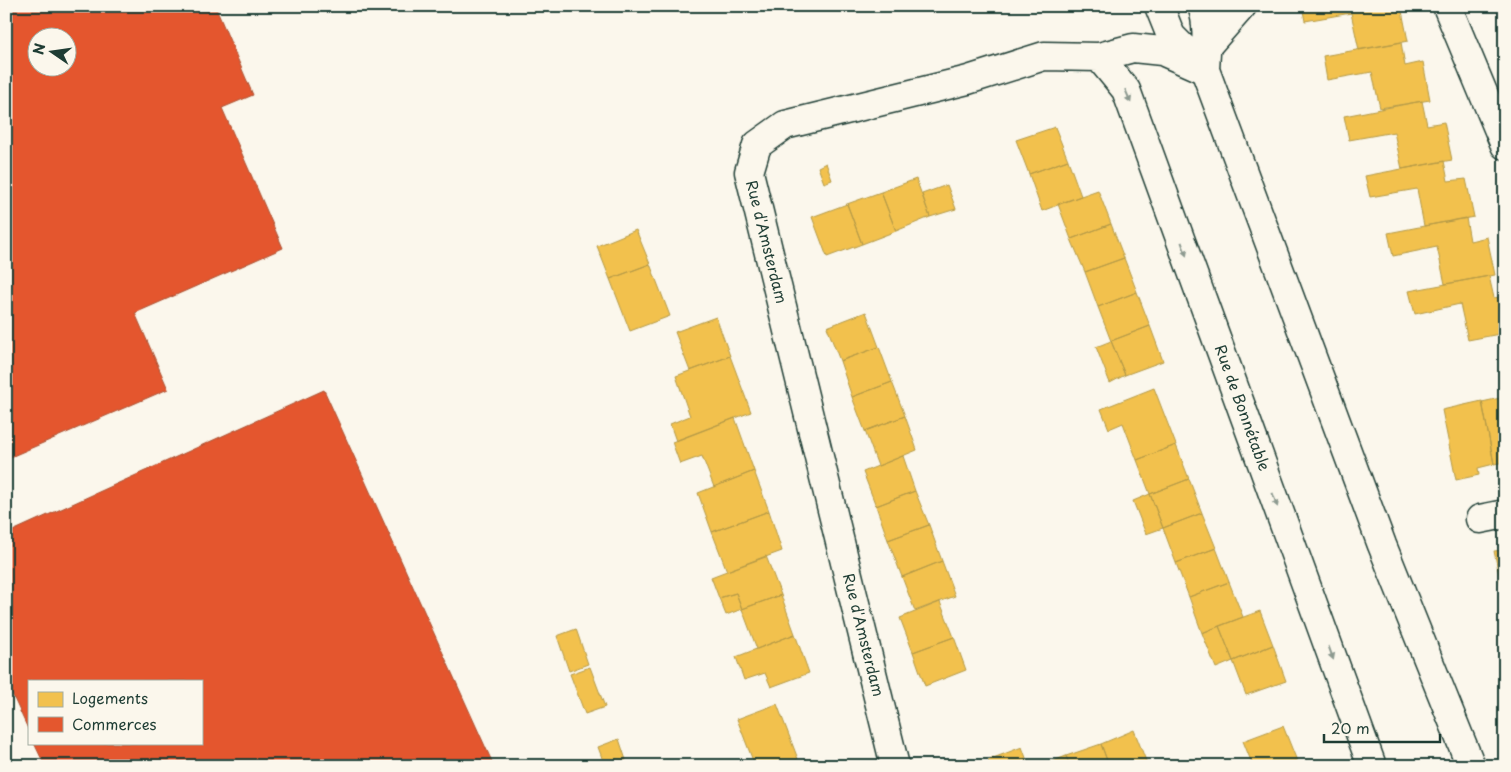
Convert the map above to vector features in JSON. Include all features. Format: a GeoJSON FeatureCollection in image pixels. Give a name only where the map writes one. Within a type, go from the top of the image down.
{"type":"FeatureCollection","features":[{"type":"Feature","properties":{"kind":"street"},"geometry":{"type":"LineString","coordinates":[[1159,6],[1171,36],[1206,58]]}},
{"type":"Feature","properties":{"kind":"street"},"geometry":{"type":"LineString","coordinates":[[1202,6],[1206,58],[1382,545],[1471,766]]}},
{"type":"Feature","properties":{"kind":"street"},"geometry":{"type":"LineString","coordinates":[[1206,58],[1242,6]]}},
{"type":"Feature","properties":{"kind":"street"},"geometry":{"type":"LineString","coordinates":[[1447,6],[1505,145]]}},
{"type":"Feature","properties":{"kind":"street","name":"Rue d'Amsterdam"},"geometry":{"type":"LineString","coordinates":[[895,766],[749,172],[757,145],[785,125],[968,80],[1044,56],[1099,57],[1133,48],[1206,58]]}},
{"type":"Feature","properties":{"kind":"street","name":"Rue de Bonnétable"},"geometry":{"type":"LineString","coordinates":[[1099,57],[1126,90],[1372,766]]}},
{"type":"Feature","properties":{"kind":"building: Logements"},"geometry":{"type":"Polygon","coordinates":[[[1302,6],[1401,6],[1408,41],[1359,50],[1351,13],[1305,21],[1302,6]]]}},
{"type":"Feature","properties":{"kind":"building: Logements"},"geometry":{"type":"Polygon","coordinates":[[[1401,42],[1405,66],[1423,62],[1430,100],[1380,108],[1372,72],[1327,80],[1323,56],[1401,42]]]}},
{"type":"Feature","properties":{"kind":"building: Logements"},"geometry":{"type":"Polygon","coordinates":[[[1422,101],[1427,125],[1444,122],[1452,160],[1402,169],[1394,132],[1349,140],[1344,116],[1422,101]]]}},
{"type":"Feature","properties":{"kind":"building: Logements"},"geometry":{"type":"Polygon","coordinates":[[[1055,127],[1068,160],[1029,174],[1016,140],[1055,127]]]}},
{"type":"Feature","properties":{"kind":"building: Logements"},"geometry":{"type":"Polygon","coordinates":[[[1068,160],[1081,196],[1042,211],[1029,174],[1068,160]]]}},
{"type":"Feature","properties":{"kind":"building: Logements"},"geometry":{"type":"Polygon","coordinates":[[[1444,161],[1448,181],[1466,179],[1474,217],[1424,226],[1417,189],[1370,197],[1365,176],[1444,161]]]}},
{"type":"Feature","properties":{"kind":"building: Logements"},"geometry":{"type":"Polygon","coordinates":[[[826,163],[832,180],[824,183],[818,167],[826,163]]]}},
{"type":"Feature","properties":{"kind":"building: Logements"},"geometry":{"type":"Polygon","coordinates":[[[916,179],[930,217],[896,231],[881,192],[916,179]]]}},
{"type":"Feature","properties":{"kind":"building: Logements"},"geometry":{"type":"Polygon","coordinates":[[[947,185],[956,209],[930,217],[922,194],[947,185]]]}},
{"type":"Feature","properties":{"kind":"building: Logements"},"geometry":{"type":"Polygon","coordinates":[[[1098,190],[1111,224],[1071,239],[1058,204],[1098,190]]]}},
{"type":"Feature","properties":{"kind":"building: Logements"},"geometry":{"type":"Polygon","coordinates":[[[881,192],[896,231],[862,244],[847,204],[881,192]]]}},
{"type":"Feature","properties":{"kind":"building: Logements"},"geometry":{"type":"Polygon","coordinates":[[[847,204],[862,244],[827,257],[812,217],[847,204]]]}},
{"type":"Feature","properties":{"kind":"building: Logements"},"geometry":{"type":"Polygon","coordinates":[[[1466,218],[1470,241],[1487,237],[1495,275],[1445,284],[1437,247],[1393,256],[1388,233],[1466,218]]]}},
{"type":"Feature","properties":{"kind":"building: Logements"},"geometry":{"type":"Polygon","coordinates":[[[1111,224],[1124,258],[1085,272],[1071,239],[1111,224]]]}},
{"type":"Feature","properties":{"kind":"building: Logements"},"geometry":{"type":"Polygon","coordinates":[[[636,230],[650,264],[610,279],[597,246],[636,230]]]}},
{"type":"Feature","properties":{"kind":"building: Logements"},"geometry":{"type":"Polygon","coordinates":[[[1124,258],[1137,292],[1098,307],[1085,272],[1124,258]]]}},
{"type":"Feature","properties":{"kind":"building: Logements"},"geometry":{"type":"Polygon","coordinates":[[[650,264],[670,316],[630,331],[610,279],[650,264]]]}},
{"type":"Feature","properties":{"kind":"building: Logements"},"geometry":{"type":"Polygon","coordinates":[[[1489,276],[1494,298],[1505,296],[1505,333],[1468,340],[1460,304],[1415,314],[1409,291],[1489,276]]]}},
{"type":"Feature","properties":{"kind":"building: Logements"},"geometry":{"type":"Polygon","coordinates":[[[1137,292],[1150,326],[1111,341],[1098,307],[1137,292]]]}},
{"type":"Feature","properties":{"kind":"building: Logements"},"geometry":{"type":"Polygon","coordinates":[[[866,312],[879,347],[840,361],[827,327],[866,312]]]}},
{"type":"Feature","properties":{"kind":"building: Logements"},"geometry":{"type":"Polygon","coordinates":[[[716,317],[730,356],[690,371],[675,332],[716,317]]]}},
{"type":"Feature","properties":{"kind":"building: Logements"},"geometry":{"type":"Polygon","coordinates":[[[1150,326],[1163,361],[1125,375],[1111,341],[1150,326]]]}},
{"type":"Feature","properties":{"kind":"building: Logements"},"geometry":{"type":"Polygon","coordinates":[[[1111,341],[1125,375],[1110,383],[1096,347],[1111,341]]]}},
{"type":"Feature","properties":{"kind":"building: Logements"},"geometry":{"type":"Polygon","coordinates":[[[879,347],[892,382],[852,397],[840,361],[879,347]]]}},
{"type":"Feature","properties":{"kind":"building: Logements"},"geometry":{"type":"Polygon","coordinates":[[[730,356],[751,412],[676,441],[670,424],[690,416],[676,376],[730,356]]]}},
{"type":"Feature","properties":{"kind":"building: Logements"},"geometry":{"type":"Polygon","coordinates":[[[892,382],[905,416],[865,431],[852,397],[892,382]]]}},
{"type":"Feature","properties":{"kind":"building: Logements"},"geometry":{"type":"Polygon","coordinates":[[[1154,388],[1176,445],[1137,460],[1123,423],[1109,429],[1101,409],[1154,388]]]}},
{"type":"Feature","properties":{"kind":"building: Logements"},"geometry":{"type":"Polygon","coordinates":[[[1505,397],[1505,462],[1494,464],[1482,402],[1505,397]]]}},
{"type":"Feature","properties":{"kind":"building: Logements"},"geometry":{"type":"Polygon","coordinates":[[[1482,401],[1494,464],[1478,468],[1479,475],[1456,480],[1442,410],[1482,401]]]}},
{"type":"Feature","properties":{"kind":"building: Logements"},"geometry":{"type":"Polygon","coordinates":[[[905,416],[917,450],[878,466],[865,431],[905,416]]]}},
{"type":"Feature","properties":{"kind":"building: Logements"},"geometry":{"type":"Polygon","coordinates":[[[735,418],[754,471],[714,487],[702,456],[680,464],[672,442],[735,418]]]}},
{"type":"Feature","properties":{"kind":"building: Logements"},"geometry":{"type":"Polygon","coordinates":[[[1176,445],[1189,479],[1150,494],[1137,460],[1176,445]]]}},
{"type":"Feature","properties":{"kind":"building: Logements"},"geometry":{"type":"Polygon","coordinates":[[[903,456],[915,491],[876,506],[863,472],[903,456]]]}},
{"type":"Feature","properties":{"kind":"building: Logements"},"geometry":{"type":"Polygon","coordinates":[[[754,471],[769,511],[712,532],[698,493],[754,471]]]}},
{"type":"Feature","properties":{"kind":"building: Logements"},"geometry":{"type":"Polygon","coordinates":[[[1189,479],[1202,513],[1163,528],[1150,494],[1189,479]]]}},
{"type":"Feature","properties":{"kind":"building: Logements"},"geometry":{"type":"Polygon","coordinates":[[[915,491],[929,525],[888,540],[876,506],[915,491]]]}},
{"type":"Feature","properties":{"kind":"building: Logements"},"geometry":{"type":"Polygon","coordinates":[[[1150,494],[1163,528],[1146,534],[1133,501],[1150,494]]]}},
{"type":"Feature","properties":{"kind":"building: Logements"},"geometry":{"type":"Polygon","coordinates":[[[769,511],[782,551],[727,571],[712,532],[769,511]]]}},
{"type":"Feature","properties":{"kind":"building: Logements"},"geometry":{"type":"Polygon","coordinates":[[[1202,513],[1216,548],[1176,563],[1163,528],[1202,513]]]}},
{"type":"Feature","properties":{"kind":"building: Logements"},"geometry":{"type":"Polygon","coordinates":[[[929,525],[942,561],[902,577],[888,540],[929,525]]]}},
{"type":"Feature","properties":{"kind":"building: Logements"},"geometry":{"type":"Polygon","coordinates":[[[1216,548],[1229,582],[1189,597],[1176,563],[1216,548]]]}},
{"type":"Feature","properties":{"kind":"building: Logements"},"geometry":{"type":"Polygon","coordinates":[[[1505,550],[1505,602],[1494,551],[1505,550]]]}},
{"type":"Feature","properties":{"kind":"building: Logements"},"geometry":{"type":"Polygon","coordinates":[[[766,556],[781,595],[742,609],[736,593],[719,598],[711,577],[766,556]]]}},
{"type":"Feature","properties":{"kind":"building: Logements"},"geometry":{"type":"Polygon","coordinates":[[[942,561],[955,596],[915,611],[902,577],[942,561]]]}},
{"type":"Feature","properties":{"kind":"building: Logements"},"geometry":{"type":"Polygon","coordinates":[[[1229,582],[1243,617],[1202,633],[1189,597],[1229,582]]]}},
{"type":"Feature","properties":{"kind":"building: Logements"},"geometry":{"type":"Polygon","coordinates":[[[736,593],[742,609],[726,615],[719,598],[736,593]]]}},
{"type":"Feature","properties":{"kind":"building: Logements"},"geometry":{"type":"Polygon","coordinates":[[[781,595],[795,634],[757,649],[742,609],[781,595]]]}},
{"type":"Feature","properties":{"kind":"building: Logements"},"geometry":{"type":"Polygon","coordinates":[[[940,602],[954,637],[913,652],[900,618],[940,602]]]}},
{"type":"Feature","properties":{"kind":"building: Logements"},"geometry":{"type":"Polygon","coordinates":[[[1260,611],[1273,645],[1233,661],[1219,626],[1260,611]]]}},
{"type":"Feature","properties":{"kind":"building: Logements"},"geometry":{"type":"Polygon","coordinates":[[[1219,626],[1233,661],[1216,668],[1202,633],[1219,626]]]}},
{"type":"Feature","properties":{"kind":"building: Logements"},"geometry":{"type":"Polygon","coordinates":[[[576,629],[588,664],[569,671],[557,636],[576,629]]]}},
{"type":"Feature","properties":{"kind":"building: Logements"},"geometry":{"type":"Polygon","coordinates":[[[795,634],[809,673],[771,687],[765,673],[744,680],[736,657],[795,634]]]}},
{"type":"Feature","properties":{"kind":"building: Logements"},"geometry":{"type":"Polygon","coordinates":[[[954,637],[966,670],[925,686],[913,652],[954,637]]]}},
{"type":"Feature","properties":{"kind":"building: Logements"},"geometry":{"type":"Polygon","coordinates":[[[1273,645],[1286,681],[1246,695],[1233,661],[1273,645]]]}},
{"type":"Feature","properties":{"kind":"building: Logements"},"geometry":{"type":"Polygon","coordinates":[[[590,667],[605,707],[585,714],[570,674],[590,667]]]}},
{"type":"Feature","properties":{"kind":"building: Logements"},"geometry":{"type":"Polygon","coordinates":[[[777,704],[798,759],[781,766],[755,766],[737,719],[777,704]]]}},
{"type":"Feature","properties":{"kind":"building: Logements"},"geometry":{"type":"Polygon","coordinates":[[[1283,726],[1297,761],[1283,766],[1253,766],[1243,741],[1283,726]]]}},
{"type":"Feature","properties":{"kind":"building: Logements"},"geometry":{"type":"Polygon","coordinates":[[[1134,730],[1148,766],[1109,766],[1101,744],[1134,730]]]}},
{"type":"Feature","properties":{"kind":"building: Logements"},"geometry":{"type":"Polygon","coordinates":[[[619,739],[626,760],[605,766],[598,747],[619,739]]]}},
{"type":"Feature","properties":{"kind":"building: Logements"},"geometry":{"type":"Polygon","coordinates":[[[1101,744],[1109,766],[1070,766],[1066,756],[1101,744]]]}},
{"type":"Feature","properties":{"kind":"building: Logements"},"geometry":{"type":"Polygon","coordinates":[[[1022,747],[1029,766],[990,766],[988,760],[1022,747]]]}},
{"type":"Feature","properties":{"kind":"building: Logements"},"geometry":{"type":"Polygon","coordinates":[[[1066,756],[1070,766],[1041,766],[1066,756]]]}},
{"type":"Feature","properties":{"kind":"building: Commerces"},"geometry":{"type":"Polygon","coordinates":[[[6,6],[215,6],[253,95],[222,108],[283,248],[135,313],[168,389],[6,459],[6,6]]]}},
{"type":"Feature","properties":{"kind":"building: Commerces"},"geometry":{"type":"Polygon","coordinates":[[[324,390],[494,766],[45,766],[34,744],[202,744],[202,680],[28,680],[28,729],[6,681],[6,534],[324,390]]]}}]}
